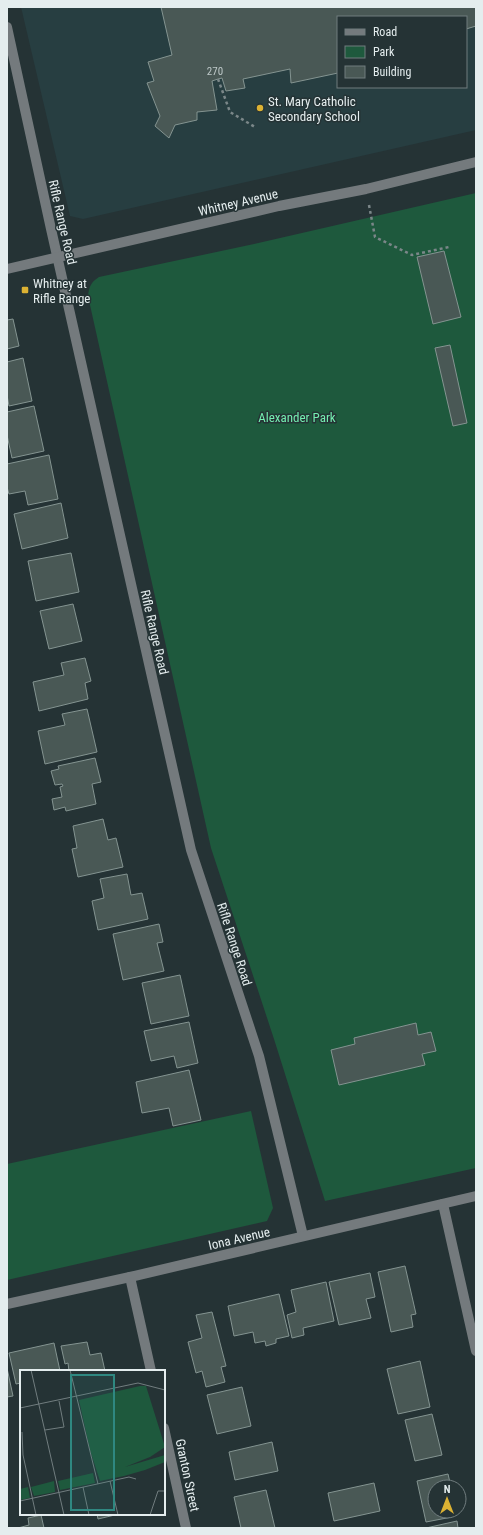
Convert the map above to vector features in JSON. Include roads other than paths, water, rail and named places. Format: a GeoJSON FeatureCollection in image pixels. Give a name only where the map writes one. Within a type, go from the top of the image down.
{"type":"FeatureCollection","features":[{"type":"Feature","properties":{"kind":"street","name":"Rifle Range Road"},"geometry":{"type":"LineString","coordinates":[[7,27],[57,258],[191,850],[259,1056],[303,1236]]}},
{"type":"Feature","properties":{"kind":"street","name":"Whitney Avenue"},"geometry":{"type":"LineString","coordinates":[[7,269],[279,206],[366,189],[476,162]]}},
{"type":"Feature","properties":{"kind":"street","name":"Iona Avenue"},"geometry":{"type":"LineString","coordinates":[[7,1304],[130,1277],[476,1196]]}},
{"type":"Feature","properties":{"kind":"street"},"geometry":{"type":"LineString","coordinates":[[443,1204],[476,1351]]}},
{"type":"Feature","properties":{"kind":"street"},"geometry":{"type":"LineString","coordinates":[[130,1277],[151,1370]]}},
{"type":"Feature","properties":{"kind":"street","name":"Granton Street"},"geometry":{"type":"LineString","coordinates":[[165,1433],[186,1528]]}},
{"type":"Feature","properties":{"kind":"place","name":"St. Mary Catholic Secondary School"},"geometry":{"type":"Point","coordinates":[260,108]}},
{"type":"Feature","properties":{"kind":"place","name":"Whitney at Rifle Range"},"geometry":{"type":"Point","coordinates":[25,290]}},
{"type":"Feature","properties":{"kind":"park label","name":"Alexander Park"},"geometry":{"type":"Point","coordinates":[297,417]}}]}
